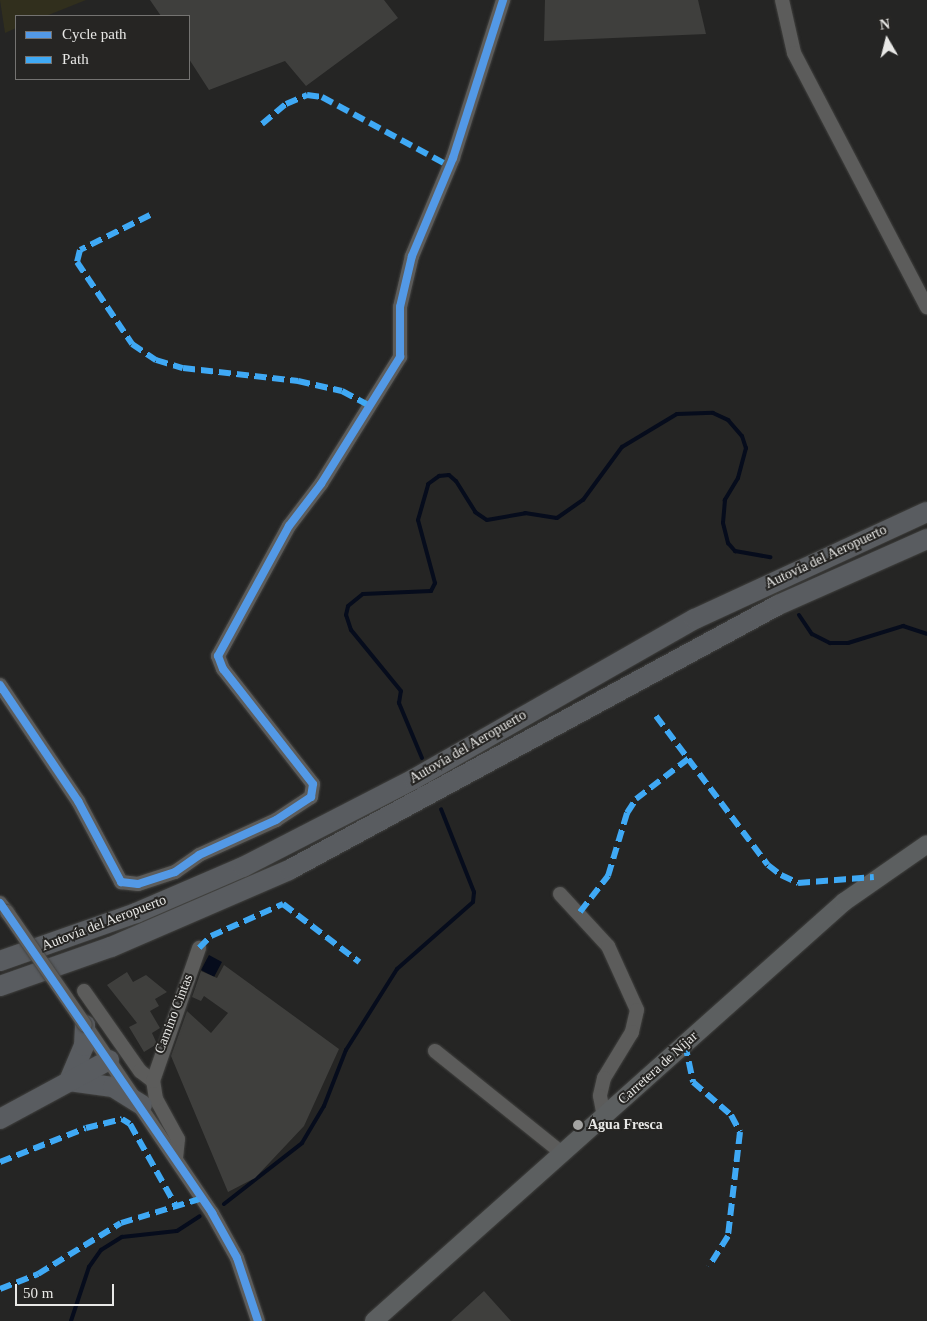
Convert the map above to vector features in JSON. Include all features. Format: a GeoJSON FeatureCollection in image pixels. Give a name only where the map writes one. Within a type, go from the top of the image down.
{"type":"FeatureCollection","features":[{"type":"Feature","properties":{"kind":"highway","name":"Autovía del Aeropuerto"},"geometry":{"type":"LineString","coordinates":[[0,961],[66,940],[243,867],[414,779],[695,619],[927,512]]}},
{"type":"Feature","properties":{"kind":"highway","name":"Autovía del Aeropuerto"},"geometry":{"type":"LineString","coordinates":[[0,986],[111,947],[374,828],[747,621],[927,539]]}},
{"type":"Feature","properties":{"kind":"highway"},"geometry":{"type":"LineString","coordinates":[[0,954],[66,940]]}},
{"type":"Feature","properties":{"kind":"highway"},"geometry":{"type":"LineString","coordinates":[[0,999],[111,947]]}},
{"type":"Feature","properties":{"kind":"highway"},"geometry":{"type":"LineString","coordinates":[[69,1081],[84,1046],[85,1025]]}},
{"type":"Feature","properties":{"kind":"highway"},"geometry":{"type":"LineString","coordinates":[[0,1119],[109,1060]]}},
{"type":"Feature","properties":{"kind":"highway"},"geometry":{"type":"LineString","coordinates":[[69,1081],[113,1087],[142,1105]]}},
{"type":"Feature","properties":{"kind":"main road","name":"Carretera de Níjar"},"geometry":{"type":"LineString","coordinates":[[374,1321],[844,902],[927,844]]}},
{"type":"Feature","properties":{"kind":"street"},"geometry":{"type":"LineString","coordinates":[[0,685],[78,800],[121,882],[138,884],[175,872],[199,854],[276,820],[311,797],[313,784],[223,669],[218,656],[289,526],[321,484],[400,357],[400,307],[412,256],[453,158],[503,0]]}},
{"type":"Feature","properties":{"kind":"street"},"geometry":{"type":"LineString","coordinates":[[782,0],[794,52],[927,307]]}},
{"type":"Feature","properties":{"kind":"street"},"geometry":{"type":"LineString","coordinates":[[560,894],[608,946],[637,1010],[632,1032],[604,1078],[600,1096],[604,1116]]}},
{"type":"Feature","properties":{"kind":"street"},"geometry":{"type":"LineString","coordinates":[[4,907],[142,1105],[176,1158],[237,1258],[258,1321]]}},
{"type":"Feature","properties":{"kind":"street","name":"Camino Cintas"},"geometry":{"type":"LineString","coordinates":[[176,1158],[178,1139],[156,1099],[153,1081],[155,1063],[199,948]]}},
{"type":"Feature","properties":{"kind":"street"},"geometry":{"type":"LineString","coordinates":[[84,991],[140,1071],[153,1081]]}},
{"type":"Feature","properties":{"kind":"street"},"geometry":{"type":"LineString","coordinates":[[435,1051],[562,1153]]}},
{"type":"Feature","properties":{"kind":"shaded area"},"geometry":{"type":"Polygon","coordinates":[[[0,0],[86,0],[48,15],[15,15],[15,28],[5,33],[0,0]]]}},
{"type":"Feature","properties":{"kind":"water"},"geometry":{"type":"Polygon","coordinates":[[[209,955],[222,962],[214,977],[201,970],[209,955]]]}},
{"type":"Feature","properties":{"kind":"building"},"geometry":{"type":"Polygon","coordinates":[[[150,0],[384,0],[398,18],[306,86],[285,61],[209,90],[190,61],[190,15],[160,15],[150,0]]]}},
{"type":"Feature","properties":{"kind":"building"},"geometry":{"type":"Polygon","coordinates":[[[545,0],[698,0],[706,34],[544,41],[545,0]]]}},
{"type":"Feature","properties":{"kind":"building"},"geometry":{"type":"Polygon","coordinates":[[[224,965],[339,1049],[304,1126],[255,1178],[228,1192],[171,1056],[187,1011],[211,1033],[228,1013],[204,996],[201,1001],[192,997],[201,971],[217,978],[224,965]]]}},
{"type":"Feature","properties":{"kind":"building"},"geometry":{"type":"Polygon","coordinates":[[[127,972],[133,982],[146,975],[167,992],[155,999],[159,1006],[150,1011],[160,1028],[152,1033],[157,1044],[144,1052],[129,1027],[137,1023],[107,985],[127,972]]]}},
{"type":"Feature","properties":{"kind":"building"},"geometry":{"type":"Polygon","coordinates":[[[484,1291],[511,1321],[451,1321],[484,1291]]]}},
{"type":"Feature","properties":{"kind":"waterway"},"geometry":{"type":"LineString","coordinates":[[422,758],[399,703],[401,691],[351,630],[346,615],[348,606],[363,594],[431,591],[435,583],[418,520],[428,484],[439,476],[449,475],[456,481],[475,512],[487,520],[525,513],[557,518],[583,500],[622,447],[677,414],[713,413],[728,420],[742,436],[746,448],[738,478],[725,500],[723,523],[728,543],[735,551],[770,557]]}},
{"type":"Feature","properties":{"kind":"waterway"},"geometry":{"type":"LineString","coordinates":[[799,615],[812,634],[830,643],[848,643],[903,626],[927,634]]}},
{"type":"Feature","properties":{"kind":"waterway"},"geometry":{"type":"LineString","coordinates":[[224,1204],[302,1143],[324,1106],[346,1050],[397,969],[473,902],[474,892],[441,809]]}},
{"type":"Feature","properties":{"kind":"waterway"},"geometry":{"type":"LineString","coordinates":[[71,1321],[89,1267],[101,1250],[122,1237],[177,1231],[200,1216]]}},
{"type":"Feature","properties":{"kind":"marked path"},"geometry":{"type":"LineString","coordinates":[[262,124],[286,104],[307,95],[322,97],[449,166]]}},
{"type":"Feature","properties":{"kind":"marked path"},"geometry":{"type":"LineString","coordinates":[[150,215],[80,250],[77,262],[132,344],[156,360],[183,368],[298,381],[342,391],[368,405]]}},
{"type":"Feature","properties":{"kind":"marked path"},"geometry":{"type":"LineString","coordinates":[[656,716],[768,865],[781,875],[798,883],[874,877]]}},
{"type":"Feature","properties":{"kind":"marked path"},"geometry":{"type":"LineString","coordinates":[[580,912],[608,876],[627,813],[636,799],[689,758]]}},
{"type":"Feature","properties":{"kind":"marked path"},"geometry":{"type":"LineString","coordinates":[[199,948],[211,936],[283,904],[359,962]]}},
{"type":"Feature","properties":{"kind":"marked path"},"geometry":{"type":"LineString","coordinates":[[685,1044],[693,1082],[731,1115],[740,1132],[728,1236],[709,1267]]}},
{"type":"Feature","properties":{"kind":"marked path"},"geometry":{"type":"LineString","coordinates":[[0,1162],[86,1128],[122,1119],[130,1124],[176,1206]]}},
{"type":"Feature","properties":{"kind":"marked path"},"geometry":{"type":"LineString","coordinates":[[0,1289],[38,1274],[121,1223],[203,1198]]}},
{"type":"Feature","properties":{"kind":"cycle path"},"geometry":{"type":"LineString","coordinates":[[0,685],[78,801],[121,882],[138,884],[175,872],[199,855],[276,820],[311,797],[313,784],[223,669],[218,656],[289,526],[321,484],[400,357],[400,307],[412,256],[453,158],[503,0]]}},
{"type":"Feature","properties":{"kind":"cycle path"},"geometry":{"type":"LineString","coordinates":[[0,903],[212,1213],[237,1258],[258,1321]]}},
{"type":"Feature","properties":{"kind":"place","name":"Agua Fresca"},"geometry":{"type":"Point","coordinates":[578,1125]}}]}
